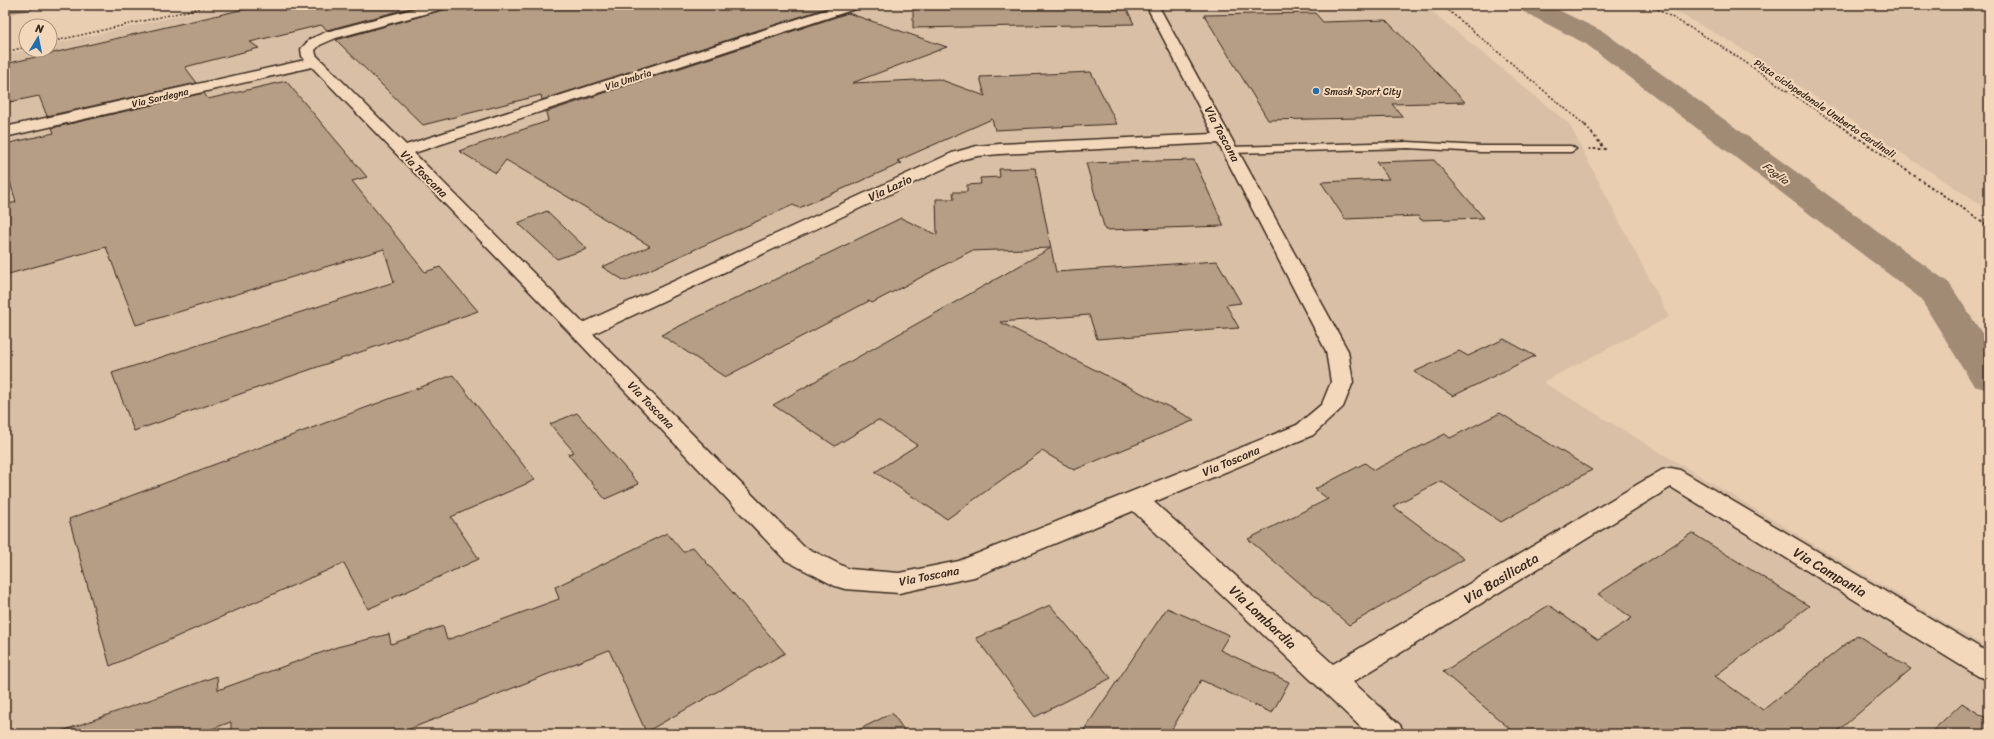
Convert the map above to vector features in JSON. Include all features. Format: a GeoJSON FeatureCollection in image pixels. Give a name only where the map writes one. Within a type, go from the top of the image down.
{"type":"FeatureCollection","features":[{"type":"Feature","properties":{"kind":"street"},"geometry":{"type":"LineString","coordinates":[[315,62],[309,56],[308,49],[320,39],[363,25],[442,5]]}},
{"type":"Feature","properties":{"kind":"street","name":"Via Umbria"},"geometry":{"type":"LineString","coordinates":[[402,152],[854,5]]}},
{"type":"Feature","properties":{"kind":"street","name":"Via Toscana"},"geometry":{"type":"LineString","coordinates":[[315,62],[794,553],[845,579],[899,583],[964,570],[1137,500],[1305,430],[1332,407],[1342,382],[1337,352],[1228,144],[1152,5]]}},
{"type":"Feature","properties":{"kind":"street","name":"Via Sardegna"},"geometry":{"type":"LineString","coordinates":[[5,132],[315,62]]}},
{"type":"Feature","properties":{"kind":"street","name":"Via Lazio"},"geometry":{"type":"LineString","coordinates":[[580,332],[958,156],[977,151],[1000,149],[1228,144]]}},
{"type":"Feature","properties":{"kind":"street","name":"Via Campania"},"geometry":{"type":"LineString","coordinates":[[1671,476],[1989,668]]}},
{"type":"Feature","properties":{"kind":"street","name":"Via Basilicata"},"geometry":{"type":"LineString","coordinates":[[1331,680],[1671,476]]}},
{"type":"Feature","properties":{"kind":"street","name":"Via Lombardia"},"geometry":{"type":"LineString","coordinates":[[1137,500],[1389,734]]}},
{"type":"Feature","properties":{"kind":"lane"},"geometry":{"type":"LineString","coordinates":[[1228,144],[1408,145],[1481,149],[1571,149]]}},
{"type":"Feature","properties":{"kind":"path"},"geometry":{"type":"LineString","coordinates":[[58,40],[214,5]]}},
{"type":"Feature","properties":{"kind":"path"},"geometry":{"type":"LineString","coordinates":[[1442,5],[1585,125],[1605,150],[1571,149]]}},
{"type":"Feature","properties":{"kind":"path","name":"Pista ciclopedonale Umberto Cardinali"},"geometry":{"type":"LineString","coordinates":[[1651,5],[1718,44],[1989,226]]}},
{"type":"Feature","properties":{"kind":"path"},"geometry":{"type":"LineString","coordinates":[[5,52],[18,49]]}},
{"type":"Feature","properties":{"kind":"shaded area"},"geometry":{"type":"Polygon","coordinates":[[[225,5],[1424,5],[1569,124],[1669,317],[1543,382],[1989,649],[1989,734],[5,734],[5,55],[18,52],[18,58],[58,58],[58,43],[225,5]]]}},
{"type":"Feature","properties":{"kind":"shaded area"},"geometry":{"type":"Polygon","coordinates":[[[1664,5],[1952,5],[1989,7],[1989,210],[1733,43],[1664,5]]]}},
{"type":"Feature","properties":{"kind":"building"},"geometry":{"type":"Polygon","coordinates":[[[262,5],[422,5],[327,30],[321,25],[250,42],[259,48],[185,67],[197,83],[47,116],[39,96],[5,103],[5,64],[31,58],[58,58],[58,52],[262,5]]]}},
{"type":"Feature","properties":{"kind":"building"},"geometry":{"type":"Polygon","coordinates":[[[449,5],[468,5],[468,11],[496,5],[825,5],[830,7],[542,100],[541,95],[423,125],[336,40],[446,9],[449,5]]]}},
{"type":"Feature","properties":{"kind":"building"},"geometry":{"type":"Polygon","coordinates":[[[913,5],[1125,5],[1134,24],[913,28],[913,5]]]}},
{"type":"Feature","properties":{"kind":"building"},"geometry":{"type":"Polygon","coordinates":[[[848,13],[947,47],[852,83],[939,79],[985,96],[980,77],[1091,72],[1117,124],[995,130],[992,119],[897,161],[902,163],[799,208],[793,205],[625,281],[602,267],[650,246],[506,160],[496,173],[459,151],[548,121],[546,112],[848,13]]]}},
{"type":"Feature","properties":{"kind":"building","name":"Smash Sport City"},"geometry":{"type":"Polygon","coordinates":[[[1315,13],[1323,22],[1386,20],[1465,102],[1392,104],[1403,117],[1268,120],[1204,15],[1315,13]]]}},
{"type":"Feature","properties":{"kind":"building"},"geometry":{"type":"Polygon","coordinates":[[[286,81],[367,177],[352,181],[425,272],[440,267],[478,311],[134,431],[112,373],[394,282],[384,249],[136,325],[106,247],[5,275],[5,205],[16,202],[5,165],[5,144],[54,133],[52,128],[204,93],[208,99],[286,81]]]}},
{"type":"Feature","properties":{"kind":"building"},"geometry":{"type":"Polygon","coordinates":[[[1194,160],[1224,226],[1105,230],[1086,163],[1194,160]]]}},
{"type":"Feature","properties":{"kind":"building"},"geometry":{"type":"Polygon","coordinates":[[[1434,160],[1484,218],[1421,220],[1418,216],[1345,219],[1321,182],[1389,179],[1376,162],[1434,160]]]}},
{"type":"Feature","properties":{"kind":"building"},"geometry":{"type":"Polygon","coordinates":[[[1035,168],[1051,248],[971,251],[872,303],[869,301],[725,377],[661,335],[901,218],[937,235],[936,199],[954,199],[953,192],[967,192],[967,185],[981,184],[980,178],[1000,177],[999,169],[1035,168]]]}},
{"type":"Feature","properties":{"kind":"building"},"geometry":{"type":"Polygon","coordinates":[[[547,211],[587,249],[557,259],[518,223],[547,211]]]}},
{"type":"Feature","properties":{"kind":"building"},"geometry":{"type":"Polygon","coordinates":[[[1051,248],[1056,272],[1217,261],[1241,303],[1226,305],[1239,328],[1097,339],[1089,315],[1000,322],[1195,420],[1074,470],[1042,451],[947,519],[875,472],[917,445],[878,420],[835,446],[773,405],[1051,248]]]}},
{"type":"Feature","properties":{"kind":"building"},"geometry":{"type":"Polygon","coordinates":[[[1504,339],[1535,356],[1453,396],[1414,372],[1459,351],[1468,356],[1504,339]]]}},
{"type":"Feature","properties":{"kind":"building"},"geometry":{"type":"Polygon","coordinates":[[[453,375],[535,480],[451,517],[479,559],[368,609],[344,563],[110,666],[69,519],[453,375]]]}},
{"type":"Feature","properties":{"kind":"building"},"geometry":{"type":"Polygon","coordinates":[[[577,413],[639,484],[605,499],[568,454],[574,452],[550,424],[577,413]]]}},
{"type":"Feature","properties":{"kind":"building"},"geometry":{"type":"Polygon","coordinates":[[[1500,413],[1592,470],[1501,522],[1441,481],[1393,506],[1464,559],[1349,625],[1248,539],[1328,499],[1315,489],[1365,463],[1374,470],[1445,434],[1450,438],[1500,413]]]}},
{"type":"Feature","properties":{"kind":"building"},"geometry":{"type":"Polygon","coordinates":[[[667,533],[683,552],[693,547],[785,653],[646,732],[609,650],[397,734],[231,734],[231,722],[198,734],[63,734],[62,731],[217,676],[218,690],[337,647],[389,634],[391,644],[443,626],[447,640],[559,599],[555,587],[667,533]]]}},
{"type":"Feature","properties":{"kind":"building"},"geometry":{"type":"Polygon","coordinates":[[[1692,533],[1809,606],[1715,676],[1763,710],[1857,635],[1911,669],[1834,734],[1516,734],[1443,672],[1549,605],[1598,640],[1632,618],[1598,594],[1692,533]]]}},
{"type":"Feature","properties":{"kind":"building"},"geometry":{"type":"Polygon","coordinates":[[[1050,605],[1111,678],[1035,717],[976,638],[1050,605]]]}},
{"type":"Feature","properties":{"kind":"building"},"geometry":{"type":"Polygon","coordinates":[[[1167,608],[1229,635],[1220,650],[1289,682],[1272,713],[1201,680],[1169,734],[1081,734],[1167,608]]]}},
{"type":"Feature","properties":{"kind":"building"},"geometry":{"type":"Polygon","coordinates":[[[1962,703],[1989,720],[1989,734],[1929,734],[1962,703]]]}},
{"type":"Feature","properties":{"kind":"building"},"geometry":{"type":"Polygon","coordinates":[[[892,713],[907,734],[850,734],[892,713]]]}},
{"type":"Feature","properties":{"kind":"waterway","name":"Foglia"},"geometry":{"type":"LineString","coordinates":[[5,7],[23,5]]}},
{"type":"Feature","properties":{"kind":"waterway","name":"Foglia"},"geometry":{"type":"LineString","coordinates":[[1529,5],[1595,38],[1935,291],[1989,377]]}},
{"type":"Feature","properties":{"kind":"place","name":"Smash Sport City"},"geometry":{"type":"Point","coordinates":[1316,91]}}]}
